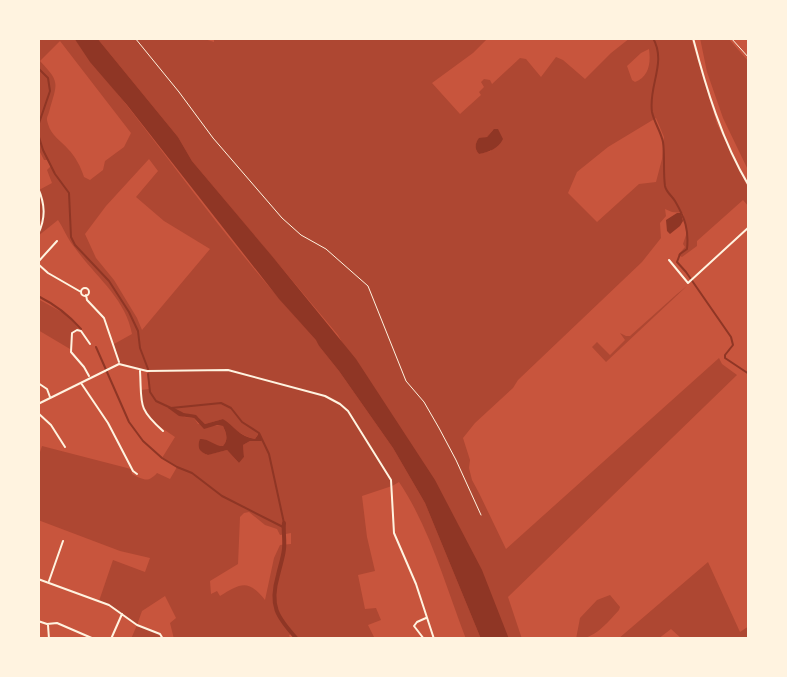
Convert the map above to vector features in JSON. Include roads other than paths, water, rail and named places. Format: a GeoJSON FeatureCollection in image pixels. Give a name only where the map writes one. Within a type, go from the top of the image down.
{"type":"FeatureCollection","features":[{"type":"Feature","properties":{"kind":"street"},"geometry":{"type":"LineString","coordinates":[[693,38],[720,125],[749,186]]}},
{"type":"Feature","properties":{"kind":"street"},"geometry":{"type":"LineString","coordinates":[[38,188],[44,214],[38,234]]}},
{"type":"Feature","properties":{"kind":"street"},"geometry":{"type":"LineString","coordinates":[[669,260],[688,283],[749,227]]}},
{"type":"Feature","properties":{"kind":"street"},"geometry":{"type":"LineString","coordinates":[[57,241],[38,263],[48,273],[86,295]]}},
{"type":"Feature","properties":{"kind":"street"},"geometry":{"type":"LineString","coordinates":[[81,292],[87,288],[87,300],[104,318],[119,364]]}},
{"type":"Feature","properties":{"kind":"street"},"geometry":{"type":"LineString","coordinates":[[90,344],[81,331],[72,333],[71,352],[90,377]]}},
{"type":"Feature","properties":{"kind":"street"},"geometry":{"type":"LineString","coordinates":[[38,404],[119,364],[153,372],[228,370],[325,396],[340,404],[348,411],[391,480],[393,525],[397,540],[434,639]]}},
{"type":"Feature","properties":{"kind":"street"},"geometry":{"type":"LineString","coordinates":[[140,370],[143,408],[163,431]]}},
{"type":"Feature","properties":{"kind":"street"},"geometry":{"type":"LineString","coordinates":[[80,382],[137,474]]}},
{"type":"Feature","properties":{"kind":"street"},"geometry":{"type":"LineString","coordinates":[[38,383],[47,389],[50,397]]}},
{"type":"Feature","properties":{"kind":"street"},"geometry":{"type":"LineString","coordinates":[[38,413],[65,447]]}},
{"type":"Feature","properties":{"kind":"street"},"geometry":{"type":"LineString","coordinates":[[49,582],[63,541]]}},
{"type":"Feature","properties":{"kind":"street"},"geometry":{"type":"LineString","coordinates":[[38,579],[104,603],[137,625],[160,634],[163,639]]}},
{"type":"Feature","properties":{"kind":"street"},"geometry":{"type":"LineString","coordinates":[[111,639],[122,613]]}},
{"type":"Feature","properties":{"kind":"street"},"geometry":{"type":"LineString","coordinates":[[424,639],[414,626],[427,617]]}},
{"type":"Feature","properties":{"kind":"street"},"geometry":{"type":"LineString","coordinates":[[38,621],[57,623],[94,639]]}},
{"type":"Feature","properties":{"kind":"street"},"geometry":{"type":"LineString","coordinates":[[48,624],[49,639]]}},
{"type":"Feature","properties":{"kind":"lane"},"geometry":{"type":"LineString","coordinates":[[731,38],[749,58]]}},
{"type":"Feature","properties":{"kind":"waterway"},"geometry":{"type":"LineString","coordinates":[[653,38],[658,66],[651,102],[663,142],[664,181],[686,224],[687,249],[680,254],[677,262],[731,337],[733,345],[725,358],[749,374]]}},
{"type":"Feature","properties":{"kind":"waterway"},"geometry":{"type":"LineString","coordinates":[[38,68],[48,78],[50,91],[38,126]]}},
{"type":"Feature","properties":{"kind":"waterway"},"geometry":{"type":"LineString","coordinates":[[38,134],[55,174],[69,193],[71,237],[109,281],[129,312],[138,331],[148,369]]}},
{"type":"Feature","properties":{"kind":"waterway"},"geometry":{"type":"LineString","coordinates":[[38,296],[61,310],[81,329]]}},
{"type":"Feature","properties":{"kind":"waterway"},"geometry":{"type":"LineString","coordinates":[[96,347],[129,422],[143,441],[162,458],[192,473],[222,496],[283,527]]}},
{"type":"Feature","properties":{"kind":"waterway"},"geometry":{"type":"LineString","coordinates":[[148,374],[150,392],[156,401],[171,408],[221,403],[259,433],[269,454],[284,523]]}},
{"type":"Feature","properties":{"kind":"waterway"},"geometry":{"type":"LineString","coordinates":[[284,523],[284,549],[274,595],[280,617],[297,639]]}}]}
